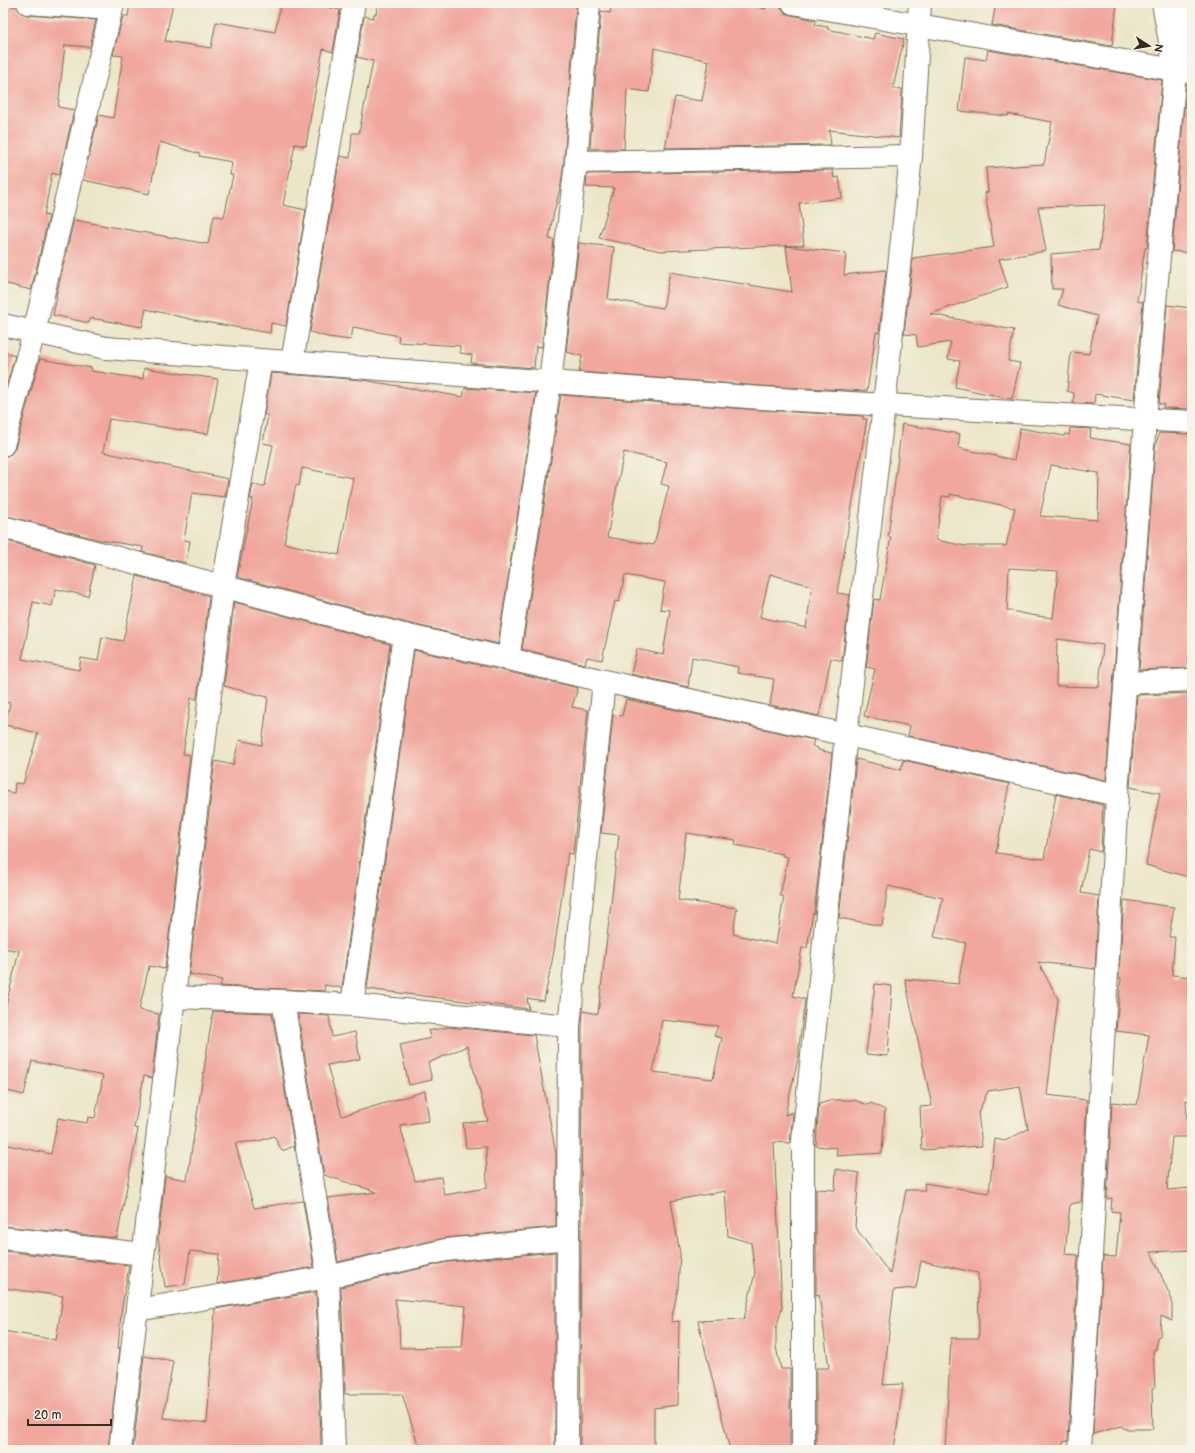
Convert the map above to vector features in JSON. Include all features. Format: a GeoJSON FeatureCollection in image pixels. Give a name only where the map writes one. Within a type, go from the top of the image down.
{"type":"FeatureCollection","features":[{"type":"Feature","properties":{"kind":"street"},"geometry":{"type":"LineString","coordinates":[[3,445],[34,332],[112,6],[28,3]]}},
{"type":"Feature","properties":{"kind":"street"},"geometry":{"type":"LineString","coordinates":[[292,362],[354,3]]}},
{"type":"Feature","properties":{"kind":"street"},"geometry":{"type":"LineString","coordinates":[[508,659],[550,382],[576,162],[589,3]]}},
{"type":"Feature","properties":{"kind":"street"},"geometry":{"type":"LineString","coordinates":[[793,3],[918,26],[1184,71]]}},
{"type":"Feature","properties":{"kind":"street"},"geometry":{"type":"LineString","coordinates":[[803,1450],[802,1140],[911,156],[920,3]]}},
{"type":"Feature","properties":{"kind":"street"},"geometry":{"type":"LineString","coordinates":[[1163,3],[1184,71]]}},
{"type":"Feature","properties":{"kind":"street"},"geometry":{"type":"LineString","coordinates":[[1080,1450],[1116,795],[1145,420],[1184,71],[1185,3]]}},
{"type":"Feature","properties":{"kind":"street"},"geometry":{"type":"LineString","coordinates":[[576,162],[911,156]]}},
{"type":"Feature","properties":{"kind":"street"},"geometry":{"type":"LineString","coordinates":[[3,325],[106,348],[761,398],[1192,422]]}},
{"type":"Feature","properties":{"kind":"street"},"geometry":{"type":"LineString","coordinates":[[120,1450],[223,586],[261,360]]}},
{"type":"Feature","properties":{"kind":"street"},"geometry":{"type":"LineString","coordinates":[[3,527],[404,635],[1116,795]]}},
{"type":"Feature","properties":{"kind":"street"},"geometry":{"type":"LineString","coordinates":[[352,1005],[404,635]]}},
{"type":"Feature","properties":{"kind":"street"},"geometry":{"type":"LineString","coordinates":[[1125,683],[1192,680]]}},
{"type":"Feature","properties":{"kind":"street"},"geometry":{"type":"LineString","coordinates":[[567,1450],[569,1026],[604,681]]}},
{"type":"Feature","properties":{"kind":"street"},"geometry":{"type":"LineString","coordinates":[[174,997],[283,1000],[352,1005],[569,1026]]}},
{"type":"Feature","properties":{"kind":"street"},"geometry":{"type":"LineString","coordinates":[[283,1000],[328,1277],[334,1450]]}},
{"type":"Feature","properties":{"kind":"street"},"geometry":{"type":"LineString","coordinates":[[3,1238],[143,1254]]}},
{"type":"Feature","properties":{"kind":"street"},"geometry":{"type":"LineString","coordinates":[[137,1310],[328,1277],[446,1250],[568,1238]]}},
{"type":"Feature","properties":{"kind":"building"},"geometry":{"type":"Polygon","coordinates":[[[130,3],[173,3],[165,41],[211,48],[216,22],[275,32],[281,3],[310,3],[340,10],[333,52],[323,49],[306,146],[295,144],[283,205],[306,210],[286,326],[271,323],[270,333],[199,321],[146,309],[142,327],[90,318],[89,323],[53,315],[74,220],[208,244],[214,216],[224,217],[233,175],[230,175],[232,162],[199,156],[200,154],[160,142],[149,194],[83,180],[99,115],[113,118],[123,56],[113,55],[123,16],[128,16],[130,3]]]}},
{"type":"Feature","properties":{"kind":"building"},"geometry":{"type":"Polygon","coordinates":[[[378,3],[567,3],[576,5],[564,161],[561,185],[549,239],[554,240],[542,347],[536,346],[534,368],[471,363],[472,355],[460,353],[460,346],[398,342],[399,336],[353,327],[351,340],[328,337],[310,332],[340,156],[350,158],[352,133],[359,133],[373,61],[357,57],[364,16],[373,18],[374,14],[376,14],[378,3]]]}},
{"type":"Feature","properties":{"kind":"building"},"geometry":{"type":"Polygon","coordinates":[[[612,3],[739,3],[766,9],[767,5],[782,8],[785,13],[791,15],[816,20],[815,25],[828,27],[827,29],[873,39],[875,33],[904,39],[893,88],[902,89],[899,138],[829,130],[831,145],[665,148],[675,97],[702,101],[709,61],[654,48],[649,92],[627,89],[624,149],[590,149],[601,11],[610,13],[612,3]]]}},
{"type":"Feature","properties":{"kind":"building"},"geometry":{"type":"Polygon","coordinates":[[[996,3],[1117,3],[1112,46],[992,25],[996,3]]]}},
{"type":"Feature","properties":{"kind":"building"},"geometry":{"type":"Polygon","coordinates":[[[3,5],[17,7],[21,13],[27,15],[96,20],[90,47],[65,45],[58,107],[74,110],[59,175],[52,173],[44,215],[49,216],[31,290],[3,283],[3,5]]]}},
{"type":"Feature","properties":{"kind":"building"},"geometry":{"type":"Polygon","coordinates":[[[988,50],[1162,80],[1147,248],[1145,248],[1137,301],[1143,302],[1134,400],[1095,394],[1094,404],[1073,403],[1074,393],[1067,391],[1071,352],[1089,354],[1097,316],[1058,305],[1063,289],[1052,289],[1051,254],[1099,250],[1105,205],[1038,207],[1046,251],[999,259],[1008,287],[930,314],[1014,330],[1008,361],[1020,363],[1012,399],[955,387],[960,361],[948,359],[951,342],[918,347],[916,335],[904,334],[913,258],[994,247],[985,193],[988,192],[986,168],[1044,164],[1052,122],[1008,114],[1008,116],[959,111],[965,57],[986,60],[988,50]]]}},
{"type":"Feature","properties":{"kind":"building"},"geometry":{"type":"Polygon","coordinates":[[[1186,84],[1192,84],[1192,253],[1172,251],[1186,84]]]}},
{"type":"Feature","properties":{"kind":"building"},"geometry":{"type":"Polygon","coordinates":[[[833,170],[834,178],[839,177],[842,198],[799,203],[804,245],[661,251],[599,238],[614,188],[586,187],[587,174],[833,170]]]}},
{"type":"Feature","properties":{"kind":"building"},"geometry":{"type":"Polygon","coordinates":[[[579,243],[614,247],[608,299],[663,308],[670,272],[792,292],[786,246],[846,253],[844,275],[886,270],[879,333],[876,332],[867,391],[762,386],[579,372],[582,356],[566,352],[579,243]]]}},
{"type":"Feature","properties":{"kind":"building"},"geometry":{"type":"Polygon","coordinates":[[[1167,305],[1192,308],[1192,409],[1163,408],[1164,404],[1159,404],[1167,305]]]}},
{"type":"Feature","properties":{"kind":"building"},"geometry":{"type":"Polygon","coordinates":[[[3,352],[15,356],[3,398],[3,352]]]}},
{"type":"Feature","properties":{"kind":"building"},"geometry":{"type":"Polygon","coordinates":[[[40,359],[92,368],[91,371],[143,379],[144,368],[218,379],[208,434],[109,419],[103,452],[228,479],[225,497],[192,493],[184,540],[190,541],[186,563],[142,552],[143,547],[101,540],[3,515],[3,457],[11,454],[15,448],[40,359]]]}},
{"type":"Feature","properties":{"kind":"building"},"geometry":{"type":"Polygon","coordinates":[[[271,373],[363,380],[463,397],[465,388],[536,393],[498,644],[407,623],[237,577],[253,499],[250,499],[253,484],[265,486],[273,445],[263,443],[268,415],[264,415],[271,373]],[[302,468],[299,486],[296,485],[284,543],[339,555],[353,478],[302,468]]]}},
{"type":"Feature","properties":{"kind":"building"},"geometry":{"type":"Polygon","coordinates":[[[561,395],[863,416],[863,419],[867,419],[837,593],[850,595],[842,661],[831,658],[819,716],[770,705],[774,679],[737,673],[738,667],[692,657],[688,687],[631,674],[637,649],[663,655],[670,610],[660,609],[665,582],[625,575],[619,602],[615,601],[602,660],[587,657],[585,664],[522,649],[561,395]],[[624,452],[607,537],[654,545],[669,486],[661,484],[667,462],[624,452]],[[770,574],[760,617],[806,628],[812,586],[770,574]]]}},
{"type":"Feature","properties":{"kind":"building"},"geometry":{"type":"Polygon","coordinates":[[[902,424],[960,434],[958,448],[1014,460],[1020,428],[1064,436],[1065,434],[1069,435],[1070,428],[1091,429],[1090,438],[1131,444],[1106,780],[908,736],[910,726],[864,716],[875,669],[866,667],[874,599],[880,600],[891,537],[888,537],[902,424]],[[1051,465],[1040,516],[1098,520],[1099,473],[1051,465]],[[950,494],[950,497],[942,496],[936,540],[965,546],[1006,546],[1015,508],[950,494]],[[1009,568],[1007,610],[1053,618],[1058,571],[1009,568]],[[1057,639],[1056,686],[1099,687],[1103,645],[1057,639]]]}},
{"type":"Feature","properties":{"kind":"building"},"geometry":{"type":"Polygon","coordinates":[[[1159,433],[1192,434],[1192,668],[1139,670],[1155,448],[1159,433]]]}},
{"type":"Feature","properties":{"kind":"building"},"geometry":{"type":"Polygon","coordinates":[[[7,541],[95,565],[88,596],[56,589],[52,606],[33,602],[22,659],[79,670],[81,658],[98,661],[102,637],[123,641],[137,576],[209,596],[197,699],[191,698],[184,742],[183,754],[190,755],[165,969],[149,966],[139,1010],[159,1014],[152,1078],[144,1076],[134,1128],[138,1129],[117,1238],[3,1226],[3,1144],[51,1154],[58,1118],[87,1123],[88,1117],[95,1118],[103,1076],[32,1061],[24,1095],[3,1090],[3,1018],[19,951],[3,948],[3,791],[14,793],[15,783],[23,784],[38,733],[5,725],[10,703],[3,702],[3,556],[7,541]]]}},
{"type":"Feature","properties":{"kind":"building"},"geometry":{"type":"Polygon","coordinates":[[[234,602],[390,644],[342,988],[324,985],[325,991],[220,986],[222,980],[189,974],[215,761],[233,765],[239,740],[262,745],[268,697],[224,686],[234,602]]]}},
{"type":"Feature","properties":{"kind":"building"},"geometry":{"type":"Polygon","coordinates":[[[414,650],[578,688],[572,707],[588,710],[573,854],[568,853],[554,951],[544,1001],[527,998],[529,1009],[367,989],[414,650]]]}},
{"type":"Feature","properties":{"kind":"building"},"geometry":{"type":"Polygon","coordinates":[[[1192,693],[1192,878],[1146,865],[1160,793],[1130,787],[1137,695],[1192,693]]]}},
{"type":"Feature","properties":{"kind":"building"},"geometry":{"type":"Polygon","coordinates":[[[626,699],[814,740],[812,746],[818,748],[818,750],[832,753],[814,914],[813,913],[807,948],[802,948],[793,996],[805,999],[799,1055],[785,1115],[793,1112],[790,1143],[774,1142],[782,1308],[776,1329],[776,1347],[781,1369],[790,1369],[790,1450],[730,1450],[698,1321],[744,1319],[755,1273],[751,1243],[728,1236],[725,1191],[671,1201],[680,1254],[678,1288],[671,1322],[679,1321],[678,1405],[654,1408],[654,1450],[580,1450],[582,1027],[583,1011],[598,1014],[619,835],[601,833],[613,715],[622,716],[626,699]],[[686,833],[678,900],[737,908],[733,934],[776,944],[784,896],[780,896],[788,857],[782,856],[783,854],[735,845],[736,840],[686,833]],[[662,1020],[653,1072],[713,1079],[722,1038],[714,1036],[718,1026],[662,1020]]]}},
{"type":"Feature","properties":{"kind":"building"},"geometry":{"type":"Polygon","coordinates":[[[856,759],[901,770],[903,760],[1009,784],[996,853],[1044,859],[1056,794],[1103,805],[1101,852],[1089,849],[1081,893],[1099,896],[1095,969],[1038,962],[1058,999],[1047,1095],[1087,1100],[1081,1202],[1070,1204],[1065,1254],[1078,1255],[1068,1441],[1063,1442],[1063,1450],[945,1450],[951,1338],[979,1338],[978,1273],[921,1261],[916,1288],[894,1290],[883,1385],[903,1384],[894,1450],[816,1450],[816,1368],[829,1368],[819,1294],[816,1295],[816,1189],[835,1190],[836,1169],[859,1173],[855,1227],[890,1274],[906,1190],[925,1190],[924,1183],[989,1193],[995,1139],[1005,1141],[1028,1129],[1020,1086],[988,1091],[978,1113],[982,1146],[922,1150],[920,1107],[932,1106],[905,979],[958,984],[966,943],[934,937],[943,898],[888,886],[882,926],[839,918],[856,759]]]}},
{"type":"Feature","properties":{"kind":"building"},"geometry":{"type":"Polygon","coordinates":[[[1124,900],[1174,907],[1169,937],[1175,937],[1172,975],[1192,977],[1192,1102],[1186,1100],[1188,1137],[1172,1137],[1167,1190],[1192,1188],[1192,1250],[1151,1252],[1172,1300],[1172,1321],[1161,1316],[1160,1336],[1157,1337],[1156,1349],[1153,1350],[1155,1388],[1152,1388],[1153,1429],[1125,1429],[1121,1426],[1093,1434],[1103,1256],[1116,1257],[1120,1212],[1111,1211],[1112,1198],[1107,1199],[1112,1102],[1137,1105],[1149,1035],[1116,1031],[1121,978],[1119,978],[1119,973],[1124,900]]]}},
{"type":"Feature","properties":{"kind":"building"},"geometry":{"type":"Polygon","coordinates":[[[875,984],[892,986],[888,1056],[866,1054],[875,984]]]}},
{"type":"Feature","properties":{"kind":"building"},"geometry":{"type":"Polygon","coordinates":[[[213,1011],[272,1013],[295,1151],[294,1146],[282,1151],[274,1136],[259,1141],[235,1143],[254,1208],[303,1201],[314,1267],[217,1284],[219,1254],[190,1251],[185,1284],[165,1287],[158,1238],[165,1176],[187,1180],[213,1011]]]}},
{"type":"Feature","properties":{"kind":"building"},"geometry":{"type":"Polygon","coordinates":[[[298,1014],[329,1016],[332,1037],[355,1032],[360,1059],[327,1065],[342,1116],[425,1091],[429,1121],[400,1125],[415,1181],[441,1177],[444,1195],[487,1188],[486,1147],[466,1148],[463,1123],[488,1121],[467,1046],[428,1063],[432,1080],[409,1085],[400,1045],[431,1038],[428,1031],[448,1027],[534,1035],[556,1154],[556,1227],[445,1238],[338,1262],[328,1198],[377,1192],[324,1175],[298,1014]]]}},
{"type":"Feature","properties":{"kind":"building"},"geometry":{"type":"Polygon","coordinates":[[[833,1100],[854,1100],[868,1105],[871,1103],[885,1110],[882,1153],[836,1156],[837,1148],[816,1146],[819,1104],[833,1100]]]}},
{"type":"Feature","properties":{"kind":"building"},"geometry":{"type":"Polygon","coordinates":[[[3,1251],[129,1265],[121,1314],[118,1348],[120,1348],[108,1450],[3,1450],[3,1331],[56,1340],[63,1296],[3,1288],[3,1251]]]}},
{"type":"Feature","properties":{"kind":"building"},"geometry":{"type":"Polygon","coordinates":[[[555,1252],[555,1450],[439,1450],[418,1444],[402,1394],[345,1394],[341,1287],[448,1262],[555,1252]],[[395,1299],[399,1324],[400,1348],[462,1347],[466,1306],[395,1299]]]}},
{"type":"Feature","properties":{"kind":"building"},"geometry":{"type":"Polygon","coordinates":[[[316,1292],[321,1441],[320,1450],[133,1450],[144,1356],[173,1361],[163,1418],[207,1423],[215,1309],[316,1292]]]}}]}
